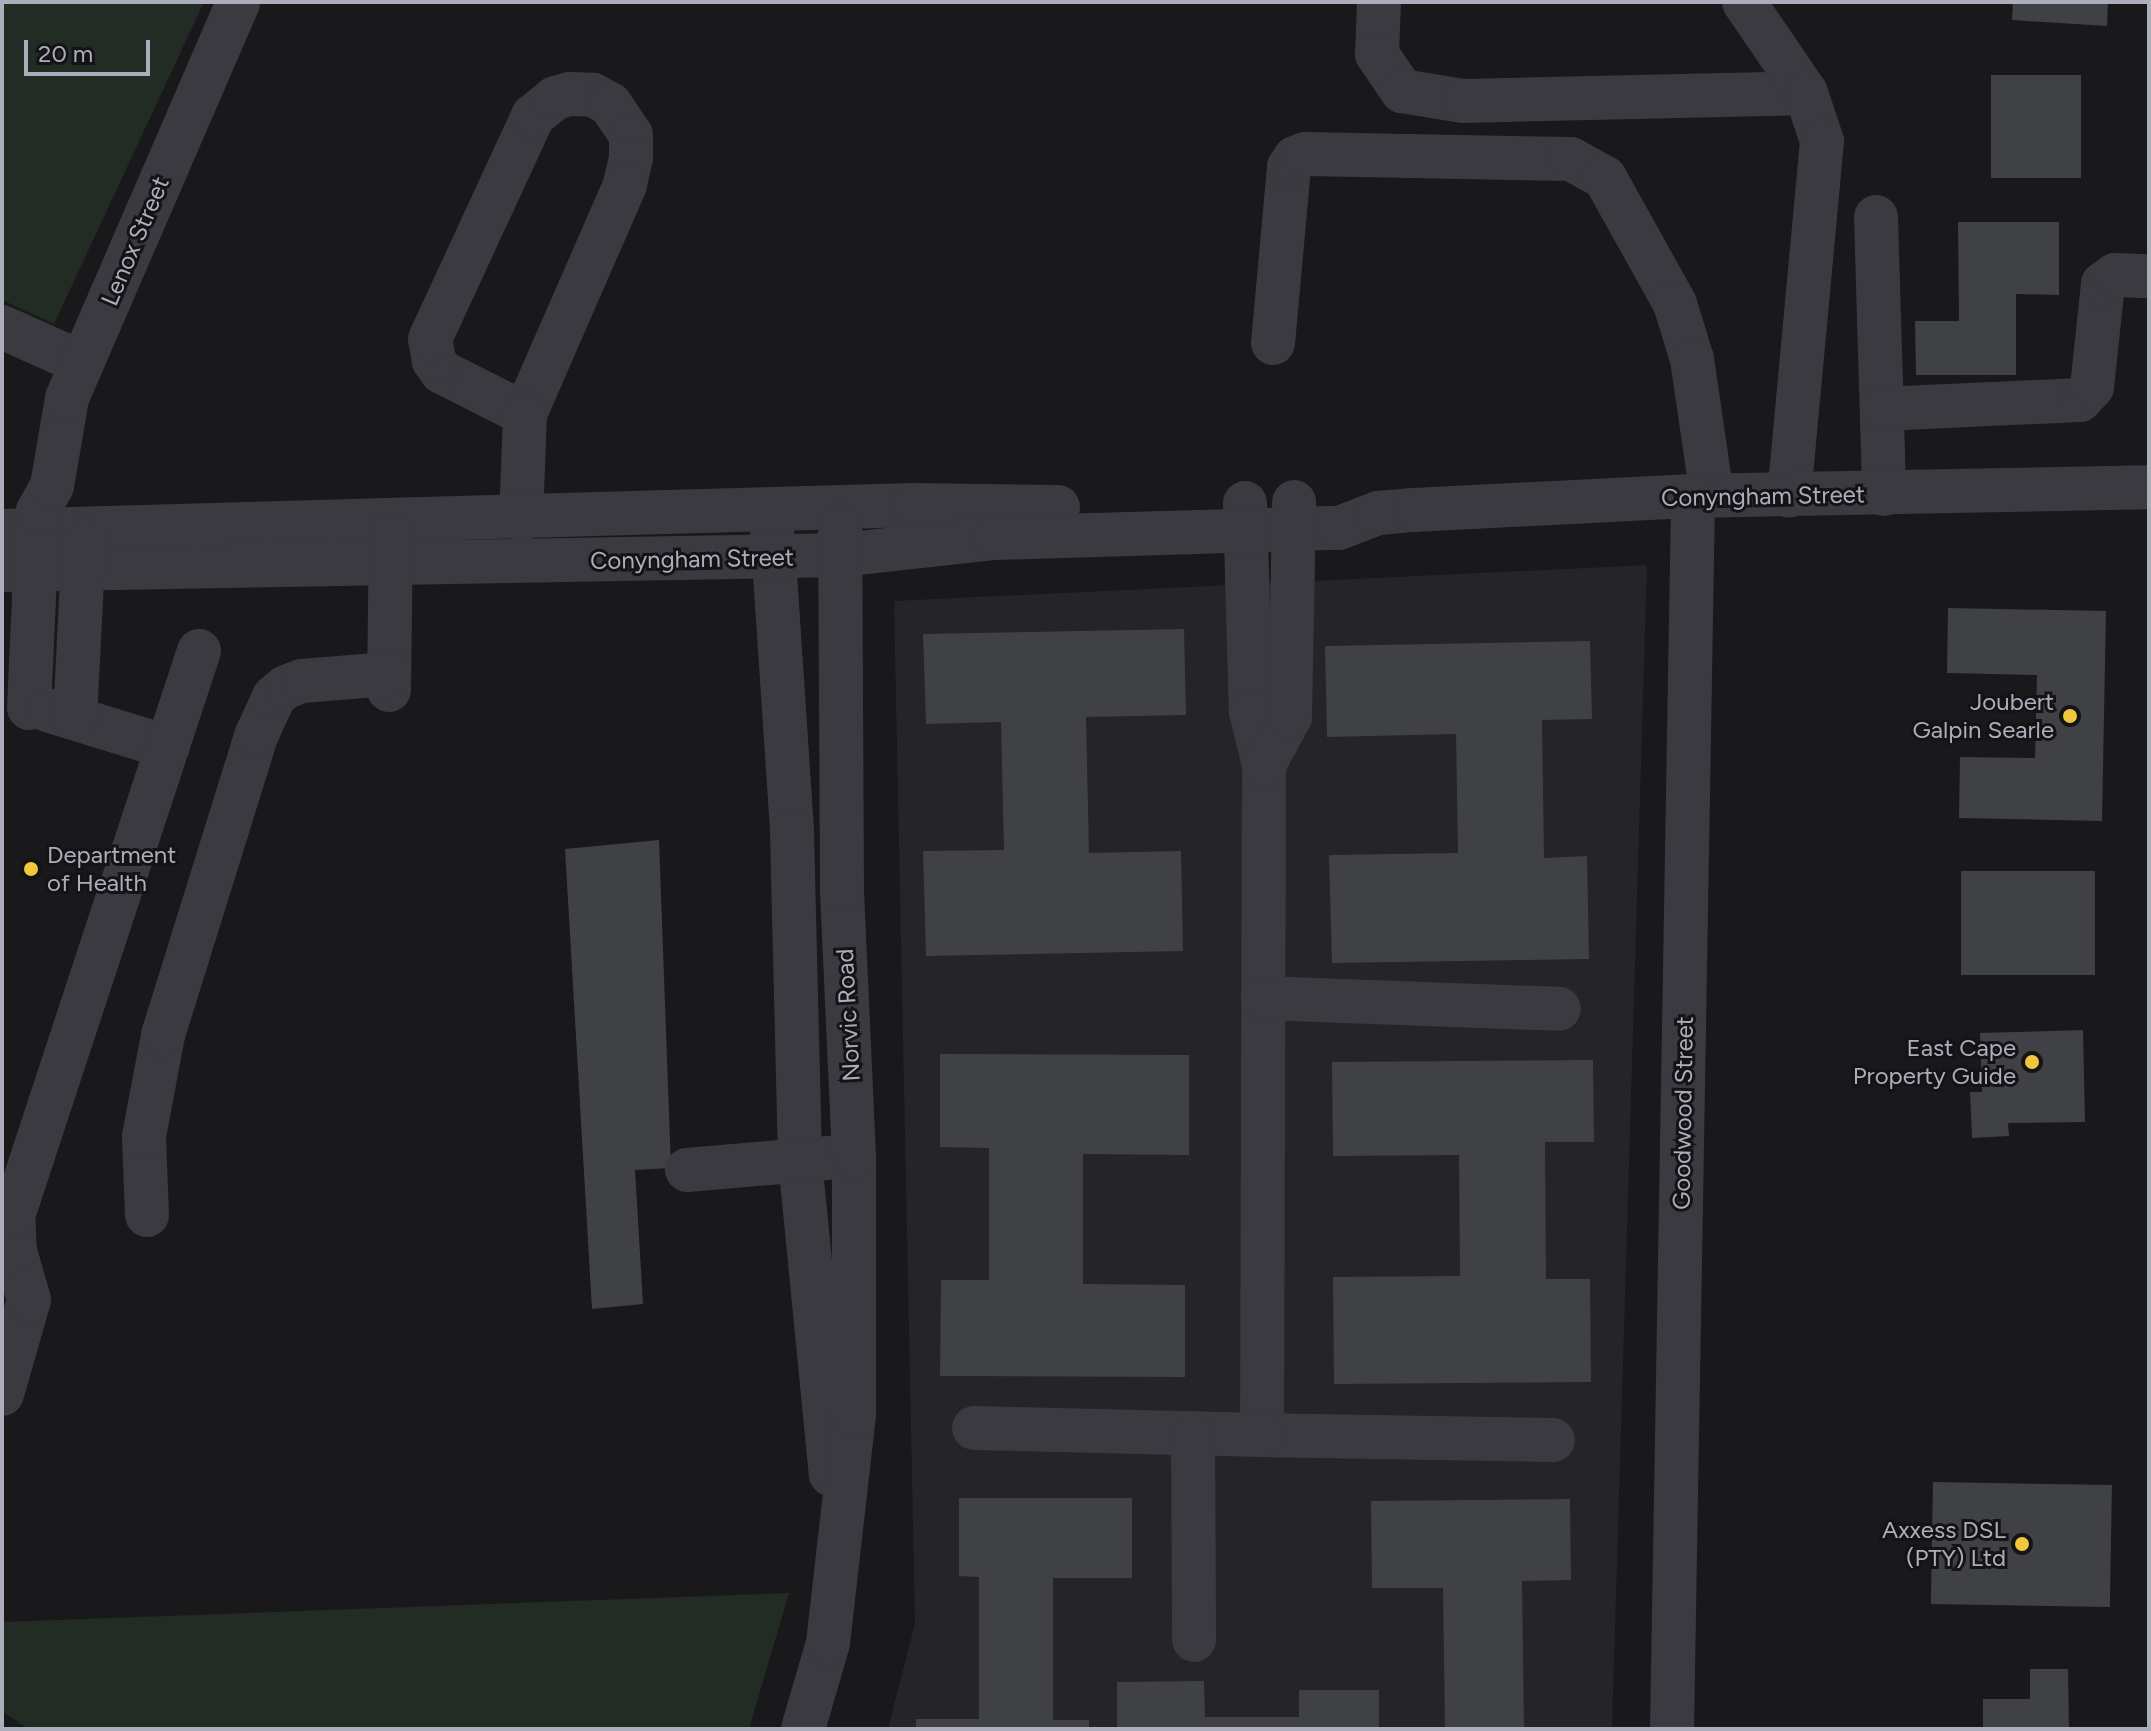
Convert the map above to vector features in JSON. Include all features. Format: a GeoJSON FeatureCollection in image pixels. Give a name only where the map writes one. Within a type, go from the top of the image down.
{"type":"FeatureCollection","features":[{"type":"Feature","properties":{"kind":"street","name":"Lenox Street"},"geometry":{"type":"LineString","coordinates":[[16,711],[19,550],[43,498],[52,486],[65,410],[82,363],[238,2]]}},
{"type":"Feature","properties":{"kind":"street"},"geometry":{"type":"LineString","coordinates":[[1379,2],[1377,54],[1402,91],[1463,101],[1806,93]]}},
{"type":"Feature","properties":{"kind":"street"},"geometry":{"type":"LineString","coordinates":[[1744,2],[1806,93],[1822,141],[1789,495]]}},
{"type":"Feature","properties":{"kind":"street"},"geometry":{"type":"LineString","coordinates":[[521,519],[525,414],[625,185],[631,158],[631,135],[610,104],[593,95],[555,98],[533,116],[430,339],[434,361],[442,372],[525,414]]}},
{"type":"Feature","properties":{"kind":"street","name":"Goodwood Street"},"geometry":{"type":"LineString","coordinates":[[1273,343],[1289,167],[1295,158],[1305,154],[1571,159],[1605,178],[1675,304],[1692,359],[1703,496],[1672,1729]]}},
{"type":"Feature","properties":{"kind":"street"},"geometry":{"type":"LineString","coordinates":[[1876,217],[1884,494]]}},
{"type":"Feature","properties":{"kind":"street"},"geometry":{"type":"LineString","coordinates":[[1882,409],[2080,400],[2092,387],[2103,284],[2115,275],[2149,276]]}},
{"type":"Feature","properties":{"kind":"street"},"geometry":{"type":"LineString","coordinates":[[2,327],[82,363]]}},
{"type":"Feature","properties":{"kind":"street"},"geometry":{"type":"LineString","coordinates":[[52,486],[72,500],[84,549],[75,718]]}},
{"type":"Feature","properties":{"kind":"street","name":"Conyngham Street"},"geometry":{"type":"LineString","coordinates":[[392,543],[521,519],[839,509],[1295,515],[1352,527],[1378,513],[1703,496],[2149,487]]}},
{"type":"Feature","properties":{"kind":"street","name":"Norvic Road"},"geometry":{"type":"LineString","coordinates":[[803,1729],[828,1643],[841,1519],[851,1469],[854,1415],[854,1156],[842,889],[839,509]]}},
{"type":"Feature","properties":{"kind":"street","name":"Norvic Road"},"geometry":{"type":"LineString","coordinates":[[770,512],[776,557],[792,832],[800,1160],[823,1418],[841,1519]]}},
{"type":"Feature","properties":{"kind":"street"},"geometry":{"type":"LineString","coordinates":[[1246,515],[1251,712],[1264,765],[1262,1435]]}},
{"type":"Feature","properties":{"kind":"street","name":"Conyngham Street"},"geometry":{"type":"LineString","coordinates":[[19,550],[392,543],[776,557],[841,555],[1246,515]]}},
{"type":"Feature","properties":{"kind":"street"},"geometry":{"type":"LineString","coordinates":[[1264,765],[1290,717],[1295,515]]}},
{"type":"Feature","properties":{"kind":"street"},"geometry":{"type":"LineString","coordinates":[[147,1215],[144,1136],[163,1035],[257,734],[274,697],[286,687],[302,681],[389,682],[392,543]]}},
{"type":"Feature","properties":{"kind":"street"},"geometry":{"type":"LineString","coordinates":[[2,1394],[29,1300],[15,1251],[13,1216],[199,651]]}},
{"type":"Feature","properties":{"kind":"street"},"geometry":{"type":"LineString","coordinates":[[16,711],[75,718],[167,747]]}},
{"type":"Feature","properties":{"kind":"street"},"geometry":{"type":"LineString","coordinates":[[1263,998],[1559,1009]]}},
{"type":"Feature","properties":{"kind":"street"},"geometry":{"type":"LineString","coordinates":[[687,1170],[854,1156]]}},
{"type":"Feature","properties":{"kind":"street"},"geometry":{"type":"LineString","coordinates":[[974,1428],[1553,1440]]}},
{"type":"Feature","properties":{"kind":"street"},"geometry":{"type":"LineString","coordinates":[[1193,1433],[1194,1640]]}},
{"type":"Feature","properties":{"kind":"shaded area"},"geometry":{"type":"Polygon","coordinates":[[[2,2],[204,2],[54,324],[2,300],[2,2]]]}},
{"type":"Feature","properties":{"kind":"shaded area"},"geometry":{"type":"Polygon","coordinates":[[[1647,565],[1612,1729],[888,1729],[915,1623],[894,601],[1647,565]]]}},
{"type":"Feature","properties":{"kind":"shaded area"},"geometry":{"type":"Polygon","coordinates":[[[789,1593],[749,1729],[28,1729],[2,1711],[2,1622],[789,1593]]]}},
{"type":"Feature","properties":{"kind":"building"},"geometry":{"type":"Polygon","coordinates":[[[2013,2],[2108,2],[2107,26],[2012,20],[2013,2]]]}},
{"type":"Feature","properties":{"kind":"building"},"geometry":{"type":"Polygon","coordinates":[[[1991,75],[2081,75],[2081,178],[1991,178],[1991,75]]]}},
{"type":"Feature","properties":{"kind":"building"},"geometry":{"type":"Polygon","coordinates":[[[1958,222],[2059,222],[2059,295],[2016,294],[2016,375],[1916,375],[1915,321],[1959,321],[1958,222]]]}},
{"type":"Feature","properties":{"kind":"building","name":"Joubert Galpin Searle"},"geometry":{"type":"Polygon","coordinates":[[[1948,608],[2106,611],[2102,821],[1959,818],[1960,757],[2035,758],[2037,675],[1947,673],[1948,608]]]}},
{"type":"Feature","properties":{"kind":"building"},"geometry":{"type":"Polygon","coordinates":[[[1184,629],[1186,715],[1086,717],[1089,853],[1181,851],[1183,951],[926,956],[923,851],[1004,850],[1001,722],[926,724],[923,634],[1184,629]]]}},
{"type":"Feature","properties":{"kind":"building"},"geometry":{"type":"Polygon","coordinates":[[[1590,641],[1592,719],[1542,720],[1544,858],[1587,856],[1589,959],[1332,963],[1329,855],[1458,853],[1456,734],[1327,737],[1325,646],[1590,641]]]}},
{"type":"Feature","properties":{"kind":"building"},"geometry":{"type":"Polygon","coordinates":[[[659,840],[671,1168],[635,1170],[643,1304],[592,1309],[565,849],[659,840]]]}},
{"type":"Feature","properties":{"kind":"building"},"geometry":{"type":"Polygon","coordinates":[[[1961,871],[2095,871],[2095,975],[1961,975],[1961,871]]]}},
{"type":"Feature","properties":{"kind":"building","name":"East Cape Property Guide"},"geometry":{"type":"Polygon","coordinates":[[[2083,1030],[2085,1122],[2008,1123],[2009,1136],[1972,1138],[1970,1092],[1982,1092],[1980,1033],[2083,1030]]]}},
{"type":"Feature","properties":{"kind":"building"},"geometry":{"type":"Polygon","coordinates":[[[940,1054],[1189,1055],[1189,1155],[1083,1154],[1083,1284],[1185,1285],[1185,1377],[940,1376],[941,1280],[989,1280],[989,1148],[940,1147],[940,1054]]]}},
{"type":"Feature","properties":{"kind":"building"},"geometry":{"type":"Polygon","coordinates":[[[1593,1060],[1594,1142],[1545,1142],[1546,1279],[1590,1279],[1591,1382],[1334,1384],[1333,1277],[1460,1276],[1459,1155],[1333,1156],[1332,1062],[1593,1060]]]}},
{"type":"Feature","properties":{"kind":"building","name":"Axxess DSL (PTY) Ltd"},"geometry":{"type":"Polygon","coordinates":[[[1933,1482],[2112,1485],[2110,1607],[1931,1604],[1933,1482]]]}},
{"type":"Feature","properties":{"kind":"building"},"geometry":{"type":"Polygon","coordinates":[[[959,1498],[1132,1498],[1132,1578],[1053,1578],[1053,1720],[1089,1720],[1089,1729],[916,1729],[916,1719],[979,1719],[979,1577],[959,1576],[959,1498]]]}},
{"type":"Feature","properties":{"kind":"building"},"geometry":{"type":"Polygon","coordinates":[[[1570,1499],[1571,1580],[1522,1581],[1524,1729],[1445,1729],[1443,1588],[1372,1588],[1371,1501],[1570,1499]]]}},
{"type":"Feature","properties":{"kind":"building"},"geometry":{"type":"Polygon","coordinates":[[[2030,1669],[2068,1669],[2069,1729],[1983,1729],[1983,1699],[2030,1699],[2030,1669]]]}},
{"type":"Feature","properties":{"kind":"building"},"geometry":{"type":"Polygon","coordinates":[[[1204,1681],[1205,1717],[1299,1717],[1299,1690],[1379,1690],[1379,1729],[1117,1729],[1117,1682],[1204,1681]]]}},
{"type":"Feature","properties":{"kind":"place","name":"Joubert Galpin Searle"},"geometry":{"type":"Point","coordinates":[2070,716]}},
{"type":"Feature","properties":{"kind":"place","name":"Department of Health"},"geometry":{"type":"Point","coordinates":[31,869]}},
{"type":"Feature","properties":{"kind":"place","name":"East Cape Property Guide"},"geometry":{"type":"Point","coordinates":[2032,1062]}},
{"type":"Feature","properties":{"kind":"place","name":"Axxess DSL (PTY) Ltd"},"geometry":{"type":"Point","coordinates":[2022,1544]}}]}
